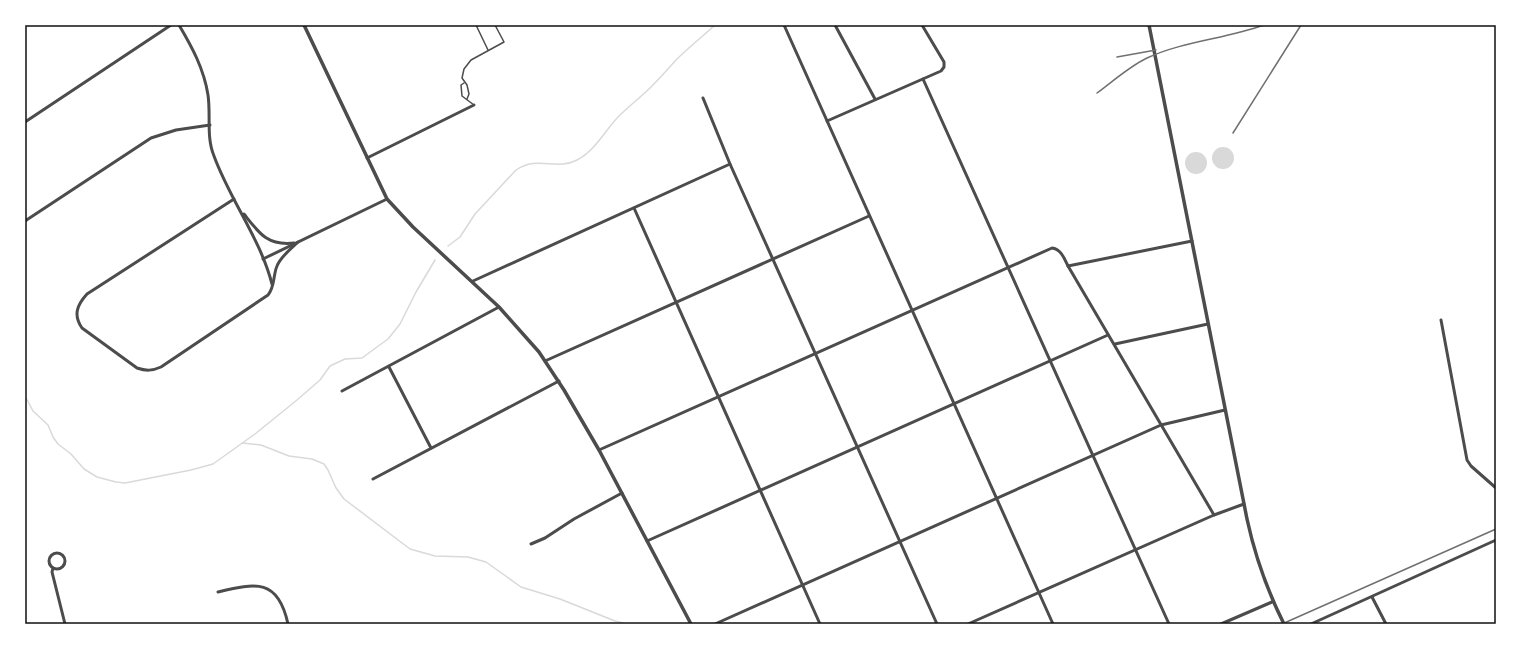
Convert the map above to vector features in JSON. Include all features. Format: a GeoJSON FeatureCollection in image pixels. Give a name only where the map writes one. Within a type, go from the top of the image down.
{"type":"FeatureCollection","features":[{"type":"Feature","properties":{"kind":"street"},"geometry":{"type":"LineString","coordinates":[[25,122],[171,25]]}},
{"type":"Feature","properties":{"kind":"street"},"geometry":{"type":"LineString","coordinates":[[179,25],[194,50],[202,70],[208,96],[210,144],[213,154],[263,259],[272,286]]}},
{"type":"Feature","properties":{"kind":"street"},"geometry":{"type":"LineString","coordinates":[[304,25],[387,199],[413,227],[500,306],[532,343],[545,361],[599,450],[690,624]]}},
{"type":"Feature","properties":{"kind":"street"},"geometry":{"type":"LineString","coordinates":[[784,25],[1053,624]]}},
{"type":"Feature","properties":{"kind":"street"},"geometry":{"type":"LineString","coordinates":[[835,25],[876,99]]}},
{"type":"Feature","properties":{"kind":"street"},"geometry":{"type":"LineString","coordinates":[[827,121],[940,71],[944,67],[944,62],[922,25]]}},
{"type":"Feature","properties":{"kind":"street"},"geometry":{"type":"LineString","coordinates":[[1149,25],[1244,504],[1256,557],[1272,602],[1284,624]]}},
{"type":"Feature","properties":{"kind":"street"},"geometry":{"type":"LineString","coordinates":[[923,78],[1169,624]]}},
{"type":"Feature","properties":{"kind":"street"},"geometry":{"type":"LineString","coordinates":[[703,98],[730,164],[937,624]]}},
{"type":"Feature","properties":{"kind":"street"},"geometry":{"type":"LineString","coordinates":[[367,158],[474,105]]}},
{"type":"Feature","properties":{"kind":"street"},"geometry":{"type":"LineString","coordinates":[[25,221],[151,138],[176,130],[210,125]]}},
{"type":"Feature","properties":{"kind":"street"},"geometry":{"type":"LineString","coordinates":[[473,281],[730,164]]}},
{"type":"Feature","properties":{"kind":"street"},"geometry":{"type":"LineString","coordinates":[[234,199],[87,294],[82,299],[76,315],[82,328],[128,363],[145,371],[153,371],[268,295],[272,291],[278,264],[286,253],[298,242]]}},
{"type":"Feature","properties":{"kind":"street"},"geometry":{"type":"LineString","coordinates":[[263,259],[387,199]]}},
{"type":"Feature","properties":{"kind":"street"},"geometry":{"type":"LineString","coordinates":[[634,208],[820,624]]}},
{"type":"Feature","properties":{"kind":"street"},"geometry":{"type":"LineString","coordinates":[[241,211],[269,241],[282,243],[298,242]]}},
{"type":"Feature","properties":{"kind":"street"},"geometry":{"type":"LineString","coordinates":[[545,361],[870,216]]}},
{"type":"Feature","properties":{"kind":"street"},"geometry":{"type":"LineString","coordinates":[[1068,266],[1192,241]]}},
{"type":"Feature","properties":{"kind":"street"},"geometry":{"type":"LineString","coordinates":[[599,450],[1009,266],[1052,248],[1056,248],[1060,251],[1214,515]]}},
{"type":"Feature","properties":{"kind":"street"},"geometry":{"type":"LineString","coordinates":[[342,391],[500,306]]}},
{"type":"Feature","properties":{"kind":"street"},"geometry":{"type":"LineString","coordinates":[[1442,320],[1467,460],[1471,466],[1496,488]]}},
{"type":"Feature","properties":{"kind":"street"},"geometry":{"type":"LineString","coordinates":[[1115,344],[1208,324]]}},
{"type":"Feature","properties":{"kind":"street"},"geometry":{"type":"LineString","coordinates":[[647,541],[1108,335]]}},
{"type":"Feature","properties":{"kind":"street"},"geometry":{"type":"LineString","coordinates":[[388,367],[431,448]]}},
{"type":"Feature","properties":{"kind":"street"},"geometry":{"type":"LineString","coordinates":[[373,479],[558,382]]}},
{"type":"Feature","properties":{"kind":"street"},"geometry":{"type":"LineString","coordinates":[[715,624],[1161,425],[1225,410]]}},
{"type":"Feature","properties":{"kind":"street"},"geometry":{"type":"LineString","coordinates":[[531,544],[545,538],[574,519],[622,493]]}},
{"type":"Feature","properties":{"kind":"street"},"geometry":{"type":"LineString","coordinates":[[968,624],[1214,515],[1244,504]]}},
{"type":"Feature","properties":{"kind":"street"},"geometry":{"type":"LineString","coordinates":[[1311,624],[1496,540]]}},
{"type":"Feature","properties":{"kind":"street"},"geometry":{"type":"LineString","coordinates":[[56,553],[62,554],[65,558],[64,566],[59,569],[54,568],[50,564],[50,557],[56,553]]}},
{"type":"Feature","properties":{"kind":"street"},"geometry":{"type":"LineString","coordinates":[[54,568],[52,572],[65,624]]}},
{"type":"Feature","properties":{"kind":"street"},"geometry":{"type":"LineString","coordinates":[[218,592],[254,585],[268,589],[275,593],[281,601],[288,624]]}},
{"type":"Feature","properties":{"kind":"street"},"geometry":{"type":"LineString","coordinates":[[1372,597],[1386,624]]}},
{"type":"Feature","properties":{"kind":"street"},"geometry":{"type":"LineString","coordinates":[[1221,624],[1272,602]]}},
{"type":"Feature","properties":{"kind":"lane"},"geometry":{"type":"LineString","coordinates":[[476,25],[488,50]]}},
{"type":"Feature","properties":{"kind":"lane"},"geometry":{"type":"LineString","coordinates":[[466,99],[469,94],[467,85],[464,83],[462,78],[464,69],[471,60],[504,42],[495,25]]}},
{"type":"Feature","properties":{"kind":"lane"},"geometry":{"type":"LineString","coordinates":[[464,83],[462,85],[462,96],[474,105]]}},
{"type":"Feature","properties":{"kind":"shaded area"},"geometry":{"type":"Polygon","coordinates":[[[1223,147],[1231,150],[1234,158],[1231,166],[1223,169],[1215,166],[1212,158],[1215,150],[1223,147]]]}},
{"type":"Feature","properties":{"kind":"shaded area"},"geometry":{"type":"Polygon","coordinates":[[[1196,152],[1204,155],[1207,163],[1204,171],[1196,174],[1188,171],[1185,163],[1188,155],[1196,152]]]}},
{"type":"Feature","properties":{"kind":"waterway"},"geometry":{"type":"LineString","coordinates":[[448,246],[460,237],[475,214],[516,170],[524,166],[539,163],[569,163],[583,156],[595,146],[619,116],[715,25]]}},
{"type":"Feature","properties":{"kind":"waterway"},"geometry":{"type":"LineString","coordinates":[[25,396],[33,411],[48,425],[58,444],[71,454],[84,469],[97,477],[125,483],[191,470],[213,464],[255,434],[297,400],[320,380],[330,366],[345,359],[362,358],[388,339],[400,324],[416,292],[435,260]]}},
{"type":"Feature","properties":{"kind":"waterway"},"geometry":{"type":"LineString","coordinates":[[242,443],[261,445],[289,456],[312,459],[324,464],[336,488],[344,499],[410,549],[435,556],[468,557],[486,562],[521,587],[560,599],[615,621],[627,624]]}},
{"type":"Feature","properties":{"kind":"railway"},"geometry":{"type":"LineString","coordinates":[[1097,93],[1134,65],[1161,52],[1264,25]]}},
{"type":"Feature","properties":{"kind":"railway"},"geometry":{"type":"LineString","coordinates":[[1233,133],[1301,25]]}},
{"type":"Feature","properties":{"kind":"railway"},"geometry":{"type":"LineString","coordinates":[[1117,57],[1156,50]]}},
{"type":"Feature","properties":{"kind":"railway"},"geometry":{"type":"LineString","coordinates":[[1282,624],[1496,529]]}}]}
